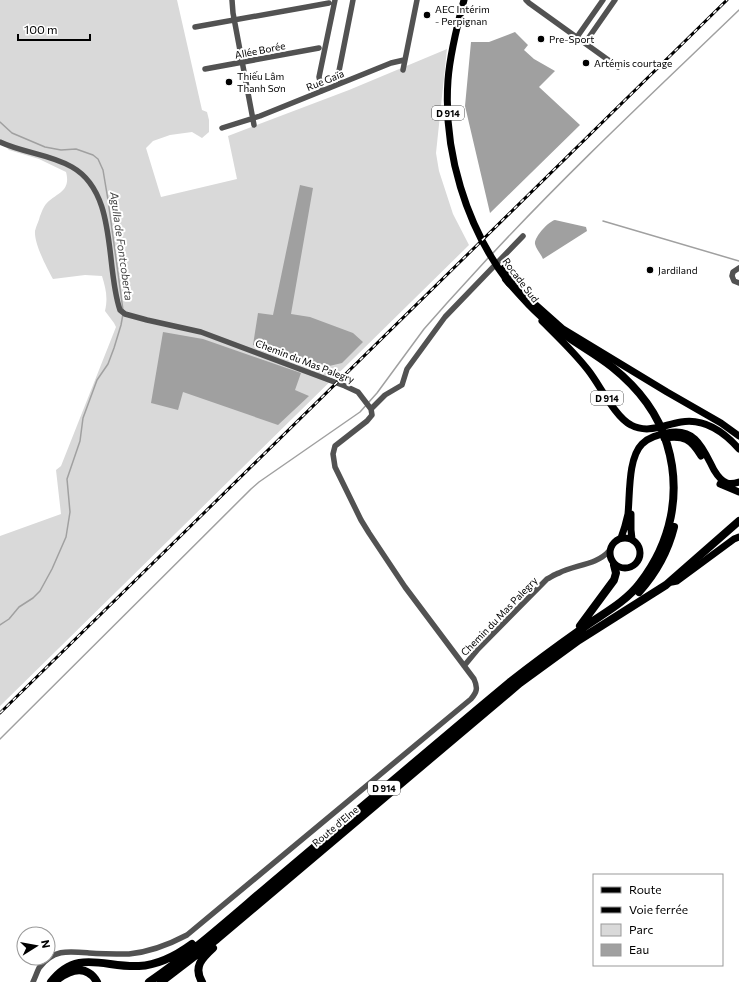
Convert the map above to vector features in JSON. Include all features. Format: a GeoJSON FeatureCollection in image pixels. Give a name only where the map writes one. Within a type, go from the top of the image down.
{"type":"FeatureCollection","features":[{"type":"Feature","properties":{"kind":"highway","name":"D 914"},"geometry":{"type":"LineString","coordinates":[[506,279],[537,313],[554,328],[611,366],[640,394],[656,413],[666,427],[670,445],[674,489],[673,511],[664,542],[647,573],[630,595],[616,607],[581,629],[520,675]]}},
{"type":"Feature","properties":{"kind":"highway","name":"D 914"},"geometry":{"type":"LineString","coordinates":[[597,350],[630,376],[644,391],[656,413]]}},
{"type":"Feature","properties":{"kind":"highway","name":"D 914"},"geometry":{"type":"LineString","coordinates":[[598,628],[632,600],[646,584],[663,558],[670,541],[678,510],[680,490],[678,469],[670,445]]}},
{"type":"Feature","properties":{"kind":"highway"},"geometry":{"type":"LineString","coordinates":[[598,628],[666,585],[739,522]]}},
{"type":"Feature","properties":{"kind":"highway"},"geometry":{"type":"LineString","coordinates":[[520,675],[528,666],[582,624],[614,580],[616,573],[612,562]]}},
{"type":"Feature","properties":{"kind":"highway","name":"Route d'Elne"},"geometry":{"type":"LineString","coordinates":[[161,982],[217,939],[520,683],[546,663],[598,628]]}},
{"type":"Feature","properties":{"kind":"highway","name":"Route d'Elne"},"geometry":{"type":"LineString","coordinates":[[150,982],[199,945],[445,736],[520,675]]}},
{"type":"Feature","properties":{"kind":"highway"},"geometry":{"type":"LineString","coordinates":[[202,982],[198,972],[199,964],[216,944],[300,874],[346,831]]}},
{"type":"Feature","properties":{"kind":"highway"},"geometry":{"type":"LineString","coordinates":[[51,982],[58,973],[76,963],[90,962],[140,966],[165,960],[187,948],[249,902]]}},
{"type":"Feature","properties":{"kind":"highway"},"geometry":{"type":"LineString","coordinates":[[55,982],[64,975],[75,970],[82,970],[90,973],[97,982]]}},
{"type":"Feature","properties":{"kind":"main road","name":"Rocade Sud"},"geometry":{"type":"LineString","coordinates":[[464,0],[453,47],[448,79],[448,120],[455,165],[461,188],[476,223],[506,279],[525,304],[588,370],[622,419],[638,428],[647,430],[682,422],[695,421],[705,423],[717,430],[739,449]]}},
{"type":"Feature","properties":{"kind":"main road","name":"Rocade Sud"},"geometry":{"type":"LineString","coordinates":[[467,0],[456,48],[452,80],[452,120],[460,170],[476,223]]}},
{"type":"Feature","properties":{"kind":"main road","name":"Rocade Sud"},"geometry":{"type":"LineString","coordinates":[[501,268],[527,297],[563,329],[721,423],[739,436]]}},
{"type":"Feature","properties":{"kind":"main road"},"geometry":{"type":"LineString","coordinates":[[621,538],[628,513],[635,454],[640,445],[654,436],[675,431],[690,435],[697,440],[719,478],[726,483],[739,482]]}},
{"type":"Feature","properties":{"kind":"main road"},"geometry":{"type":"LineString","coordinates":[[632,539],[621,538],[611,545],[609,551],[612,562],[624,569],[632,567],[637,562],[640,553],[639,548],[632,539],[631,513],[639,457],[641,451],[652,442],[668,437],[678,436],[686,438],[693,443],[698,450],[714,478],[721,485],[739,492]]}},
{"type":"Feature","properties":{"kind":"main road"},"geometry":{"type":"LineString","coordinates":[[666,585],[676,581],[734,539],[739,537]]}},
{"type":"Feature","properties":{"kind":"street"},"geometry":{"type":"LineString","coordinates":[[232,0],[234,20],[254,125]]}},
{"type":"Feature","properties":{"kind":"street"},"geometry":{"type":"LineString","coordinates":[[322,91],[319,77],[335,0]]}},
{"type":"Feature","properties":{"kind":"street"},"geometry":{"type":"LineString","coordinates":[[341,83],[339,71],[353,0]]}},
{"type":"Feature","properties":{"kind":"street"},"geometry":{"type":"LineString","coordinates":[[403,70],[417,0]]}},
{"type":"Feature","properties":{"kind":"street"},"geometry":{"type":"LineString","coordinates":[[526,0],[529,4],[618,67]]}},
{"type":"Feature","properties":{"kind":"street"},"geometry":{"type":"LineString","coordinates":[[577,37],[603,0]]}},
{"type":"Feature","properties":{"kind":"street"},"geometry":{"type":"LineString","coordinates":[[586,43],[615,0]]}},
{"type":"Feature","properties":{"kind":"street"},"geometry":{"type":"LineString","coordinates":[[196,27],[329,3]]}},
{"type":"Feature","properties":{"kind":"street","name":"Allée Borée"},"geometry":{"type":"LineString","coordinates":[[205,69],[319,48]]}},
{"type":"Feature","properties":{"kind":"street","name":"Rue Gaïa"},"geometry":{"type":"LineString","coordinates":[[222,128],[253,118],[392,63],[404,60]]}},
{"type":"Feature","properties":{"kind":"street","name":"Chemin du Mas Palegry"},"geometry":{"type":"LineString","coordinates":[[0,142],[13,148],[55,159],[72,166],[82,173],[90,184],[103,209],[109,243],[112,276],[120,310],[125,314],[208,335],[358,392],[371,407],[372,414],[367,421],[335,446],[333,454],[335,467],[368,533],[405,587],[464,666],[478,649],[547,579],[558,573],[605,556],[609,551]]}},
{"type":"Feature","properties":{"kind":"street"},"geometry":{"type":"LineString","coordinates":[[371,407],[385,395],[402,385],[407,369],[445,317],[523,236]]}},
{"type":"Feature","properties":{"kind":"street"},"geometry":{"type":"LineString","coordinates":[[739,268],[733,272],[732,276],[734,281],[739,283]]}},
{"type":"Feature","properties":{"kind":"street","name":"Chemin du Mas Palegry"},"geometry":{"type":"LineString","coordinates":[[596,560],[612,562]]}},
{"type":"Feature","properties":{"kind":"street"},"geometry":{"type":"LineString","coordinates":[[33,982],[39,968],[52,956],[60,952],[75,951],[132,954],[162,946],[187,935],[471,700],[476,693],[477,688],[474,679],[464,666]]}},
{"type":"Feature","properties":{"kind":"green space"},"geometry":{"type":"Polygon","coordinates":[[[0,0],[177,0],[202,110],[207,112],[209,120],[209,132],[202,138],[192,132],[170,135],[153,141],[146,148],[161,197],[237,179],[228,136],[349,90],[447,49],[436,153],[439,171],[453,214],[469,245],[0,706],[0,536],[61,514],[56,470],[61,466],[116,327],[105,311],[106,294],[102,276],[85,275],[53,279],[41,256],[35,231],[44,207],[64,189],[67,179],[66,172],[39,159],[9,150],[0,141],[0,0]]]}},
{"type":"Feature","properties":{"kind":"water"},"geometry":{"type":"Polygon","coordinates":[[[515,32],[528,45],[524,50],[534,59],[555,71],[539,87],[580,125],[490,213],[465,106],[471,42],[489,42],[515,32]]]}},
{"type":"Feature","properties":{"kind":"water"},"geometry":{"type":"Polygon","coordinates":[[[300,185],[313,188],[291,314],[310,317],[353,333],[363,342],[342,363],[325,367],[253,345],[258,313],[273,315],[300,185]]]}},
{"type":"Feature","properties":{"kind":"water"},"geometry":{"type":"Polygon","coordinates":[[[555,220],[586,227],[587,231],[543,259],[535,244],[535,241],[542,230],[549,223],[555,220]]]}},
{"type":"Feature","properties":{"kind":"water"},"geometry":{"type":"Polygon","coordinates":[[[163,332],[203,339],[301,373],[295,390],[309,396],[278,425],[183,392],[178,410],[151,403],[163,332]]]}},
{"type":"Feature","properties":{"kind":"waterway"},"geometry":{"type":"LineString","coordinates":[[493,253],[584,160],[739,10]]}},
{"type":"Feature","properties":{"kind":"waterway","name":"Agulla de Fontcoberta"},"geometry":{"type":"LineString","coordinates":[[0,122],[12,133],[45,147],[61,150],[76,149],[93,155],[98,159],[103,170],[108,200],[123,310]]}},
{"type":"Feature","properties":{"kind":"waterway"},"geometry":{"type":"LineString","coordinates":[[603,221],[739,261]]}},
{"type":"Feature","properties":{"kind":"waterway"},"geometry":{"type":"LineString","coordinates":[[0,739],[251,489],[360,412],[377,393],[424,329],[489,257]]}},
{"type":"Feature","properties":{"kind":"waterway","name":"Agulla de Fontcoberta"},"geometry":{"type":"LineString","coordinates":[[0,625],[9,619],[19,607],[33,598],[40,591],[52,569],[66,537],[70,512],[67,479],[80,441],[83,418],[97,380],[108,364],[121,325],[123,314]]}},
{"type":"Feature","properties":{"kind":"railway"},"geometry":{"type":"LineString","coordinates":[[0,713],[727,0]]}},
{"type":"Feature","properties":{"kind":"place","name":"AEC Intérim - Perpignan"},"geometry":{"type":"Point","coordinates":[427,15]}},
{"type":"Feature","properties":{"kind":"place","name":"Pre-Sport"},"geometry":{"type":"Point","coordinates":[541,39]}},
{"type":"Feature","properties":{"kind":"place","name":"Artémis courtage"},"geometry":{"type":"Point","coordinates":[586,63]}},
{"type":"Feature","properties":{"kind":"place","name":"Thiếu Lâm Thanh Sơn"},"geometry":{"type":"Point","coordinates":[229,82]}},
{"type":"Feature","properties":{"kind":"place","name":"Jardiland"},"geometry":{"type":"Point","coordinates":[650,270]}}]}
